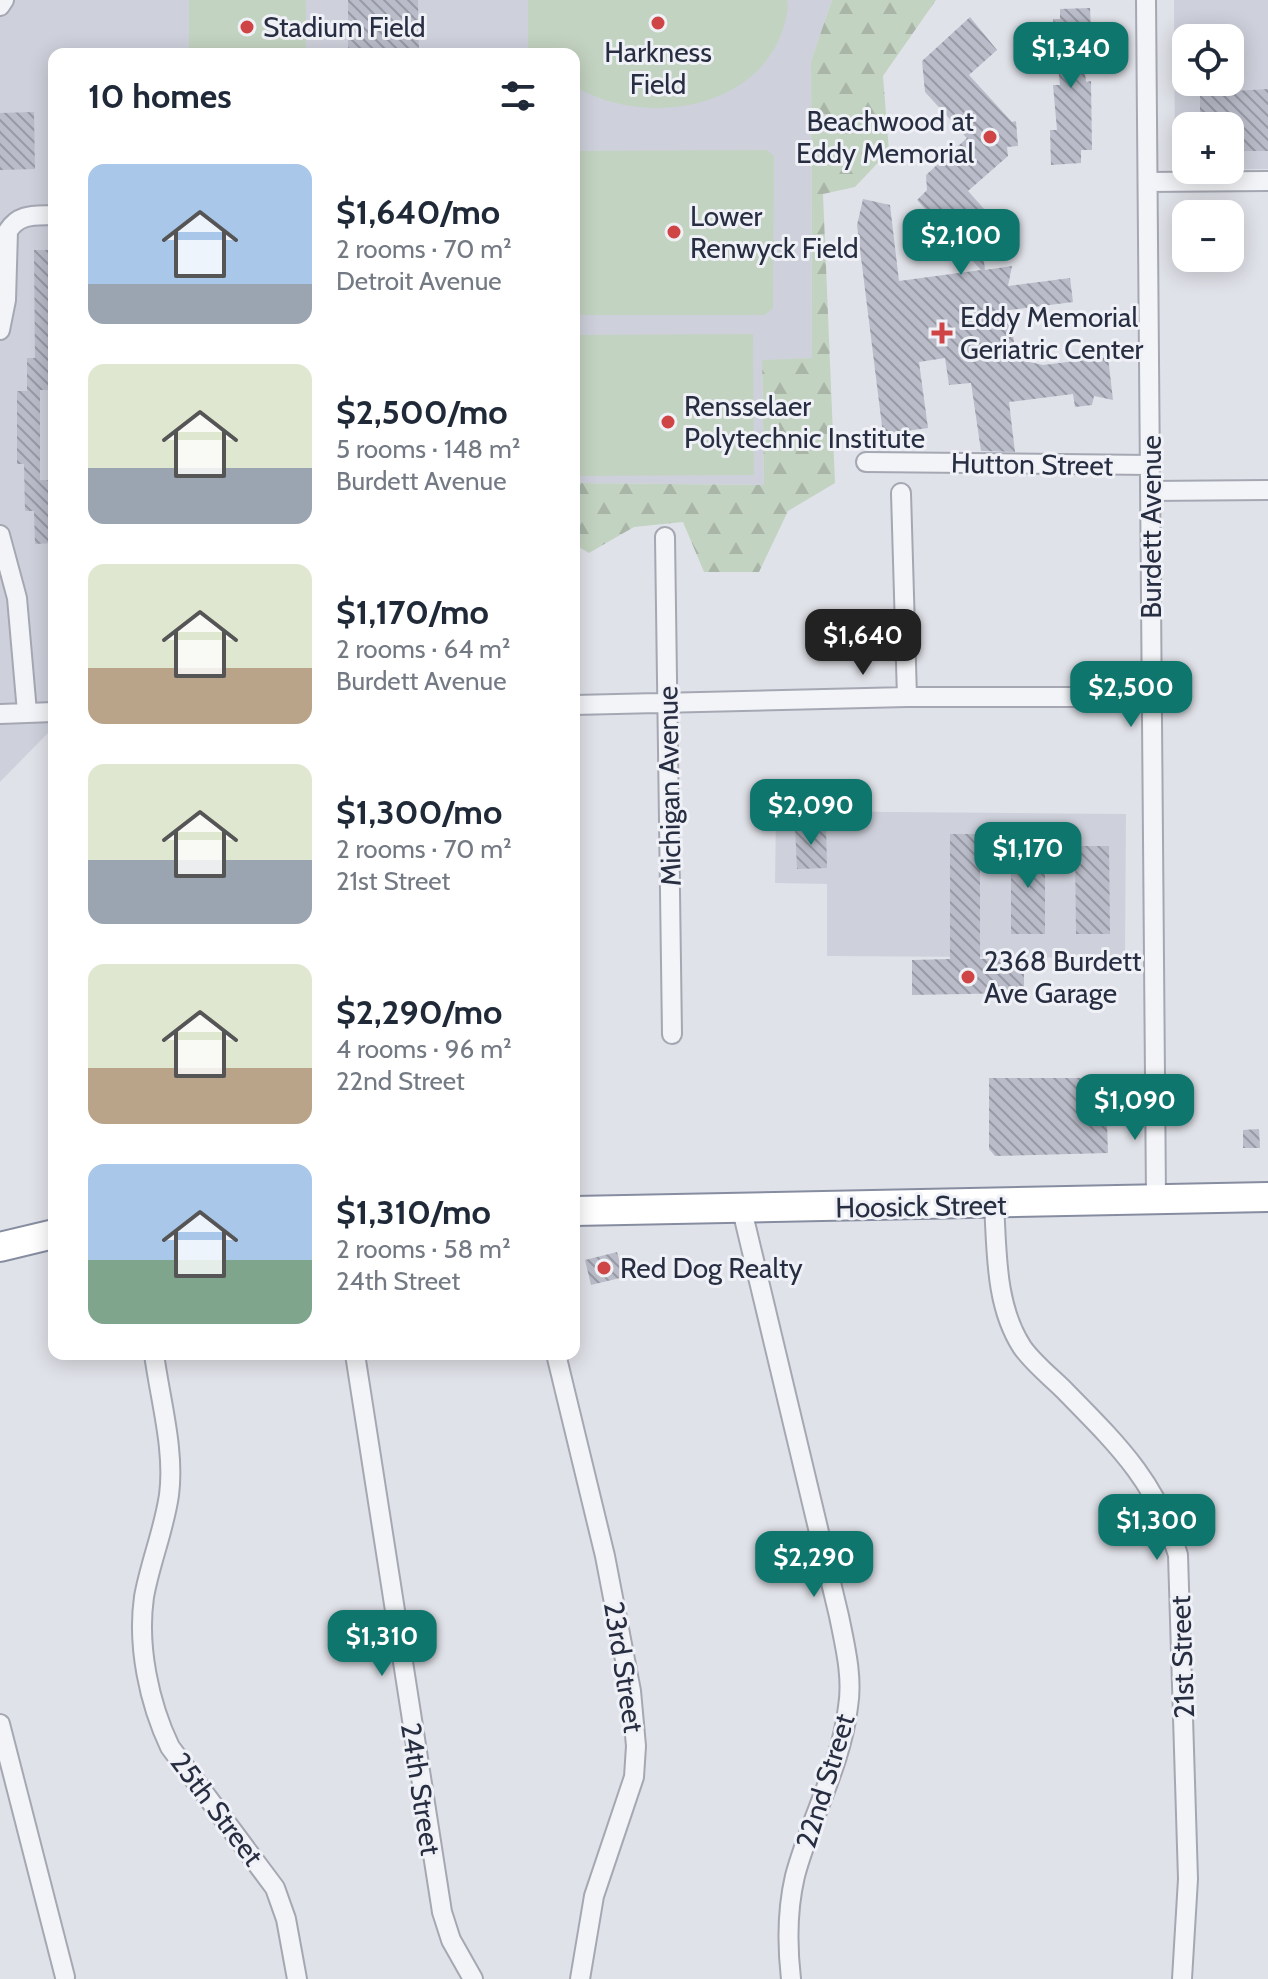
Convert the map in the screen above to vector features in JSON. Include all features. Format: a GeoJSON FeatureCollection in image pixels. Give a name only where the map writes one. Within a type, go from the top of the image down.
{"type":"FeatureCollection","features":[{"type":"Feature","properties":{"kind":"highway","name":"Hoosick Street"},"geometry":{"type":"LineString","coordinates":[[580,1211],[1268,1197]]}},
{"type":"Feature","properties":{"kind":"highway"},"geometry":{"type":"LineString","coordinates":[[0,1247],[48,1235]]}},
{"type":"Feature","properties":{"kind":"street"},"geometry":{"type":"LineString","coordinates":[[0,6],[4,0]]}},
{"type":"Feature","properties":{"kind":"street","name":"Burdett Avenue"},"geometry":{"type":"LineString","coordinates":[[1146,0],[1156,1198]]}},
{"type":"Feature","properties":{"kind":"street"},"geometry":{"type":"LineString","coordinates":[[1148,182],[1268,181]]}},
{"type":"Feature","properties":{"kind":"street"},"geometry":{"type":"LineString","coordinates":[[0,330],[6,300],[5,242],[14,221],[24,216],[48,215]]}},
{"type":"Feature","properties":{"kind":"street","name":"Hutton Street"},"geometry":{"type":"LineString","coordinates":[[866,462],[1150,465]]}},
{"type":"Feature","properties":{"kind":"street","name":"Hutton Street"},"geometry":{"type":"LineString","coordinates":[[1150,491],[1268,490]]}},
{"type":"Feature","properties":{"kind":"street"},"geometry":{"type":"LineString","coordinates":[[901,493],[907,697]]}},
{"type":"Feature","properties":{"kind":"street"},"geometry":{"type":"LineString","coordinates":[[0,535],[17,598],[27,712]]}},
{"type":"Feature","properties":{"kind":"street","name":"Michigan Avenue"},"geometry":{"type":"LineString","coordinates":[[665,537],[672,1034]]}},
{"type":"Feature","properties":{"kind":"street"},"geometry":{"type":"LineString","coordinates":[[580,705],[907,697],[1152,697]]}},
{"type":"Feature","properties":{"kind":"street"},"geometry":{"type":"LineString","coordinates":[[0,714],[48,712]]}},
{"type":"Feature","properties":{"kind":"street","name":"21st Street"},"geometry":{"type":"LineString","coordinates":[[994,1204],[1003,1301],[1023,1349],[1124,1451],[1157,1499],[1178,1555],[1188,1879],[1182,1979]]}},
{"type":"Feature","properties":{"kind":"street","name":"22nd Street"},"geometry":{"type":"LineString","coordinates":[[742,1210],[839,1616],[850,1681],[848,1708],[834,1762],[795,1875],[787,1941],[791,1979]]}},
{"type":"Feature","properties":{"kind":"street","name":"25th Street"},"geometry":{"type":"LineString","coordinates":[[155,1360],[169,1464],[169,1494],[142,1620],[148,1684],[159,1724],[178,1759],[236,1832],[275,1888],[286,1919],[297,1979]]}},
{"type":"Feature","properties":{"kind":"street","name":"24th Street"},"geometry":{"type":"LineString","coordinates":[[356,1360],[442,1912],[451,1940],[473,1979]]}},
{"type":"Feature","properties":{"kind":"street","name":"23rd Street"},"geometry":{"type":"LineString","coordinates":[[557,1360],[605,1556],[631,1691],[636,1746],[634,1777],[594,1896],[580,1979]]}},
{"type":"Feature","properties":{"kind":"street"},"geometry":{"type":"LineString","coordinates":[[0,1724],[65,1977]]}},
{"type":"Feature","properties":{"kind":"shaded area","name":"Rensselaer Polytechnic Institute"},"geometry":{"type":"Polygon","coordinates":[[[0,0],[832,0],[811,61],[812,358],[762,361],[764,485],[580,483],[580,48],[48,48],[48,733],[0,782],[0,0]]]}},
{"type":"Feature","properties":{"kind":"shaded area"},"geometry":{"type":"Polygon","coordinates":[[[1174,0],[1268,0],[1268,169],[1244,169],[1244,112],[1175,112],[1175,96],[1244,96],[1244,24],[1174,24],[1174,0]]]}},
{"type":"Feature","properties":{"kind":"shaded area"},"geometry":{"type":"Polygon","coordinates":[[[776,811],[1126,814],[1125,958],[827,956],[827,884],[775,883],[776,811]]]}},
{"type":"Feature","properties":{"kind":"green space","name":"Stadium Field"},"geometry":{"type":"Polygon","coordinates":[[[189,0],[306,0],[306,48],[189,48],[189,0]]]}},
{"type":"Feature","properties":{"kind":"green space"},"geometry":{"type":"Polygon","coordinates":[[[528,0],[787,0],[779,40],[761,67],[736,87],[706,101],[673,107],[638,107],[605,100],[580,89],[580,48],[528,48],[528,0]]]}},
{"type":"Feature","properties":{"kind":"green space"},"geometry":{"type":"Polygon","coordinates":[[[832,0],[936,0],[883,76],[889,151],[855,187],[823,194],[835,483],[788,511],[759,572],[704,572],[683,522],[634,527],[589,553],[580,548],[580,483],[764,485],[762,360],[812,358],[811,61],[832,0]]]}},
{"type":"Feature","properties":{"kind":"green space","name":"Lower Renwyck Field"},"geometry":{"type":"Polygon","coordinates":[[[767,150],[774,156],[773,308],[765,315],[580,315],[580,151],[767,150]]]}},
{"type":"Feature","properties":{"kind":"green space"},"geometry":{"type":"Polygon","coordinates":[[[753,334],[754,475],[580,476],[580,335],[753,334]]]}},
{"type":"Feature","properties":{"kind":"building"},"geometry":{"type":"Polygon","coordinates":[[[348,0],[418,0],[419,48],[348,48],[348,0]]]}},
{"type":"Feature","properties":{"kind":"building"},"geometry":{"type":"Polygon","coordinates":[[[1090,8],[1091,29],[1080,29],[1086,82],[1091,81],[1092,150],[1081,150],[1081,163],[1051,165],[1050,130],[1057,130],[1053,85],[1060,85],[1053,19],[1060,19],[1060,9],[1090,8]]]}},
{"type":"Feature","properties":{"kind":"building","name":"Eddy Memorial Geriatric Center"},"geometry":{"type":"Polygon","coordinates":[[[970,17],[997,50],[969,75],[1012,122],[1016,121],[1018,146],[1007,147],[1008,156],[968,191],[994,220],[995,234],[982,246],[985,270],[1012,266],[1008,286],[1070,278],[1073,302],[1010,310],[1016,359],[1043,365],[1108,357],[1113,400],[1094,396],[1092,405],[1075,407],[1073,394],[1009,402],[1015,452],[981,451],[971,383],[949,385],[945,358],[919,362],[928,428],[883,434],[857,225],[863,199],[890,205],[899,281],[981,270],[917,200],[927,190],[926,175],[967,138],[925,92],[922,61],[970,17]]]}},
{"type":"Feature","properties":{"kind":"building"},"geometry":{"type":"Polygon","coordinates":[[[1268,89],[1268,151],[1244,151],[1244,112],[1200,112],[1200,96],[1244,96],[1244,90],[1268,89]]]}},
{"type":"Feature","properties":{"kind":"building"},"geometry":{"type":"Polygon","coordinates":[[[34,112],[35,169],[0,170],[0,113],[34,112]]]}},
{"type":"Feature","properties":{"kind":"building"},"geometry":{"type":"Polygon","coordinates":[[[34,250],[48,250],[48,390],[40,390],[40,480],[48,480],[48,543],[35,544],[34,511],[25,511],[24,464],[17,464],[17,391],[27,391],[27,358],[35,358],[34,250]]]}},
{"type":"Feature","properties":{"kind":"building"},"geometry":{"type":"Polygon","coordinates":[[[826,826],[827,868],[797,869],[795,827],[826,826]]]}},
{"type":"Feature","properties":{"kind":"building"},"geometry":{"type":"Polygon","coordinates":[[[950,834],[980,834],[980,959],[1024,958],[1024,993],[912,995],[912,960],[950,959],[950,834]]]}},
{"type":"Feature","properties":{"kind":"building"},"geometry":{"type":"Polygon","coordinates":[[[1075,846],[1109,846],[1110,934],[1076,934],[1075,846]]]}},
{"type":"Feature","properties":{"kind":"building"},"geometry":{"type":"Polygon","coordinates":[[[1011,847],[1045,847],[1045,934],[1011,934],[1011,847]]]}},
{"type":"Feature","properties":{"kind":"building"},"geometry":{"type":"Polygon","coordinates":[[[989,1078],[1090,1078],[1106,1093],[1108,1153],[995,1156],[989,1149],[989,1078]]]}},
{"type":"Feature","properties":{"kind":"building"},"geometry":{"type":"Polygon","coordinates":[[[1259,1129],[1260,1148],[1243,1148],[1243,1130],[1259,1129]]]}},
{"type":"Feature","properties":{"kind":"building","name":"Red Dog Realty"},"geometry":{"type":"Polygon","coordinates":[[[617,1252],[624,1277],[591,1285],[585,1260],[617,1252]]]}},
{"type":"Feature","properties":{"kind":"place","name":"Harkness Field"},"geometry":{"type":"Point","coordinates":[658,23]}},
{"type":"Feature","properties":{"kind":"place","name":"Stadium Field"},"geometry":{"type":"Point","coordinates":[247,27]}},
{"type":"Feature","properties":{"kind":"place","name":"Beachwood at Eddy Memorial"},"geometry":{"type":"Point","coordinates":[990,137]}},
{"type":"Feature","properties":{"kind":"place","name":"Lower Renwyck Field"},"geometry":{"type":"Point","coordinates":[674,232]}},
{"type":"Feature","properties":{"kind":"place","name":"Eddy Memorial Geriatric Center"},"geometry":{"type":"Point","coordinates":[942,333]}},
{"type":"Feature","properties":{"kind":"place","name":"Rensselaer Polytechnic Institute"},"geometry":{"type":"Point","coordinates":[668,422]}},
{"type":"Feature","properties":{"kind":"place","name":"2368 Burdett Ave Garage"},"geometry":{"type":"Point","coordinates":[968,977]}},
{"type":"Feature","properties":{"kind":"place","name":"Red Dog Realty"},"geometry":{"type":"Point","coordinates":[604,1268]}}]}
